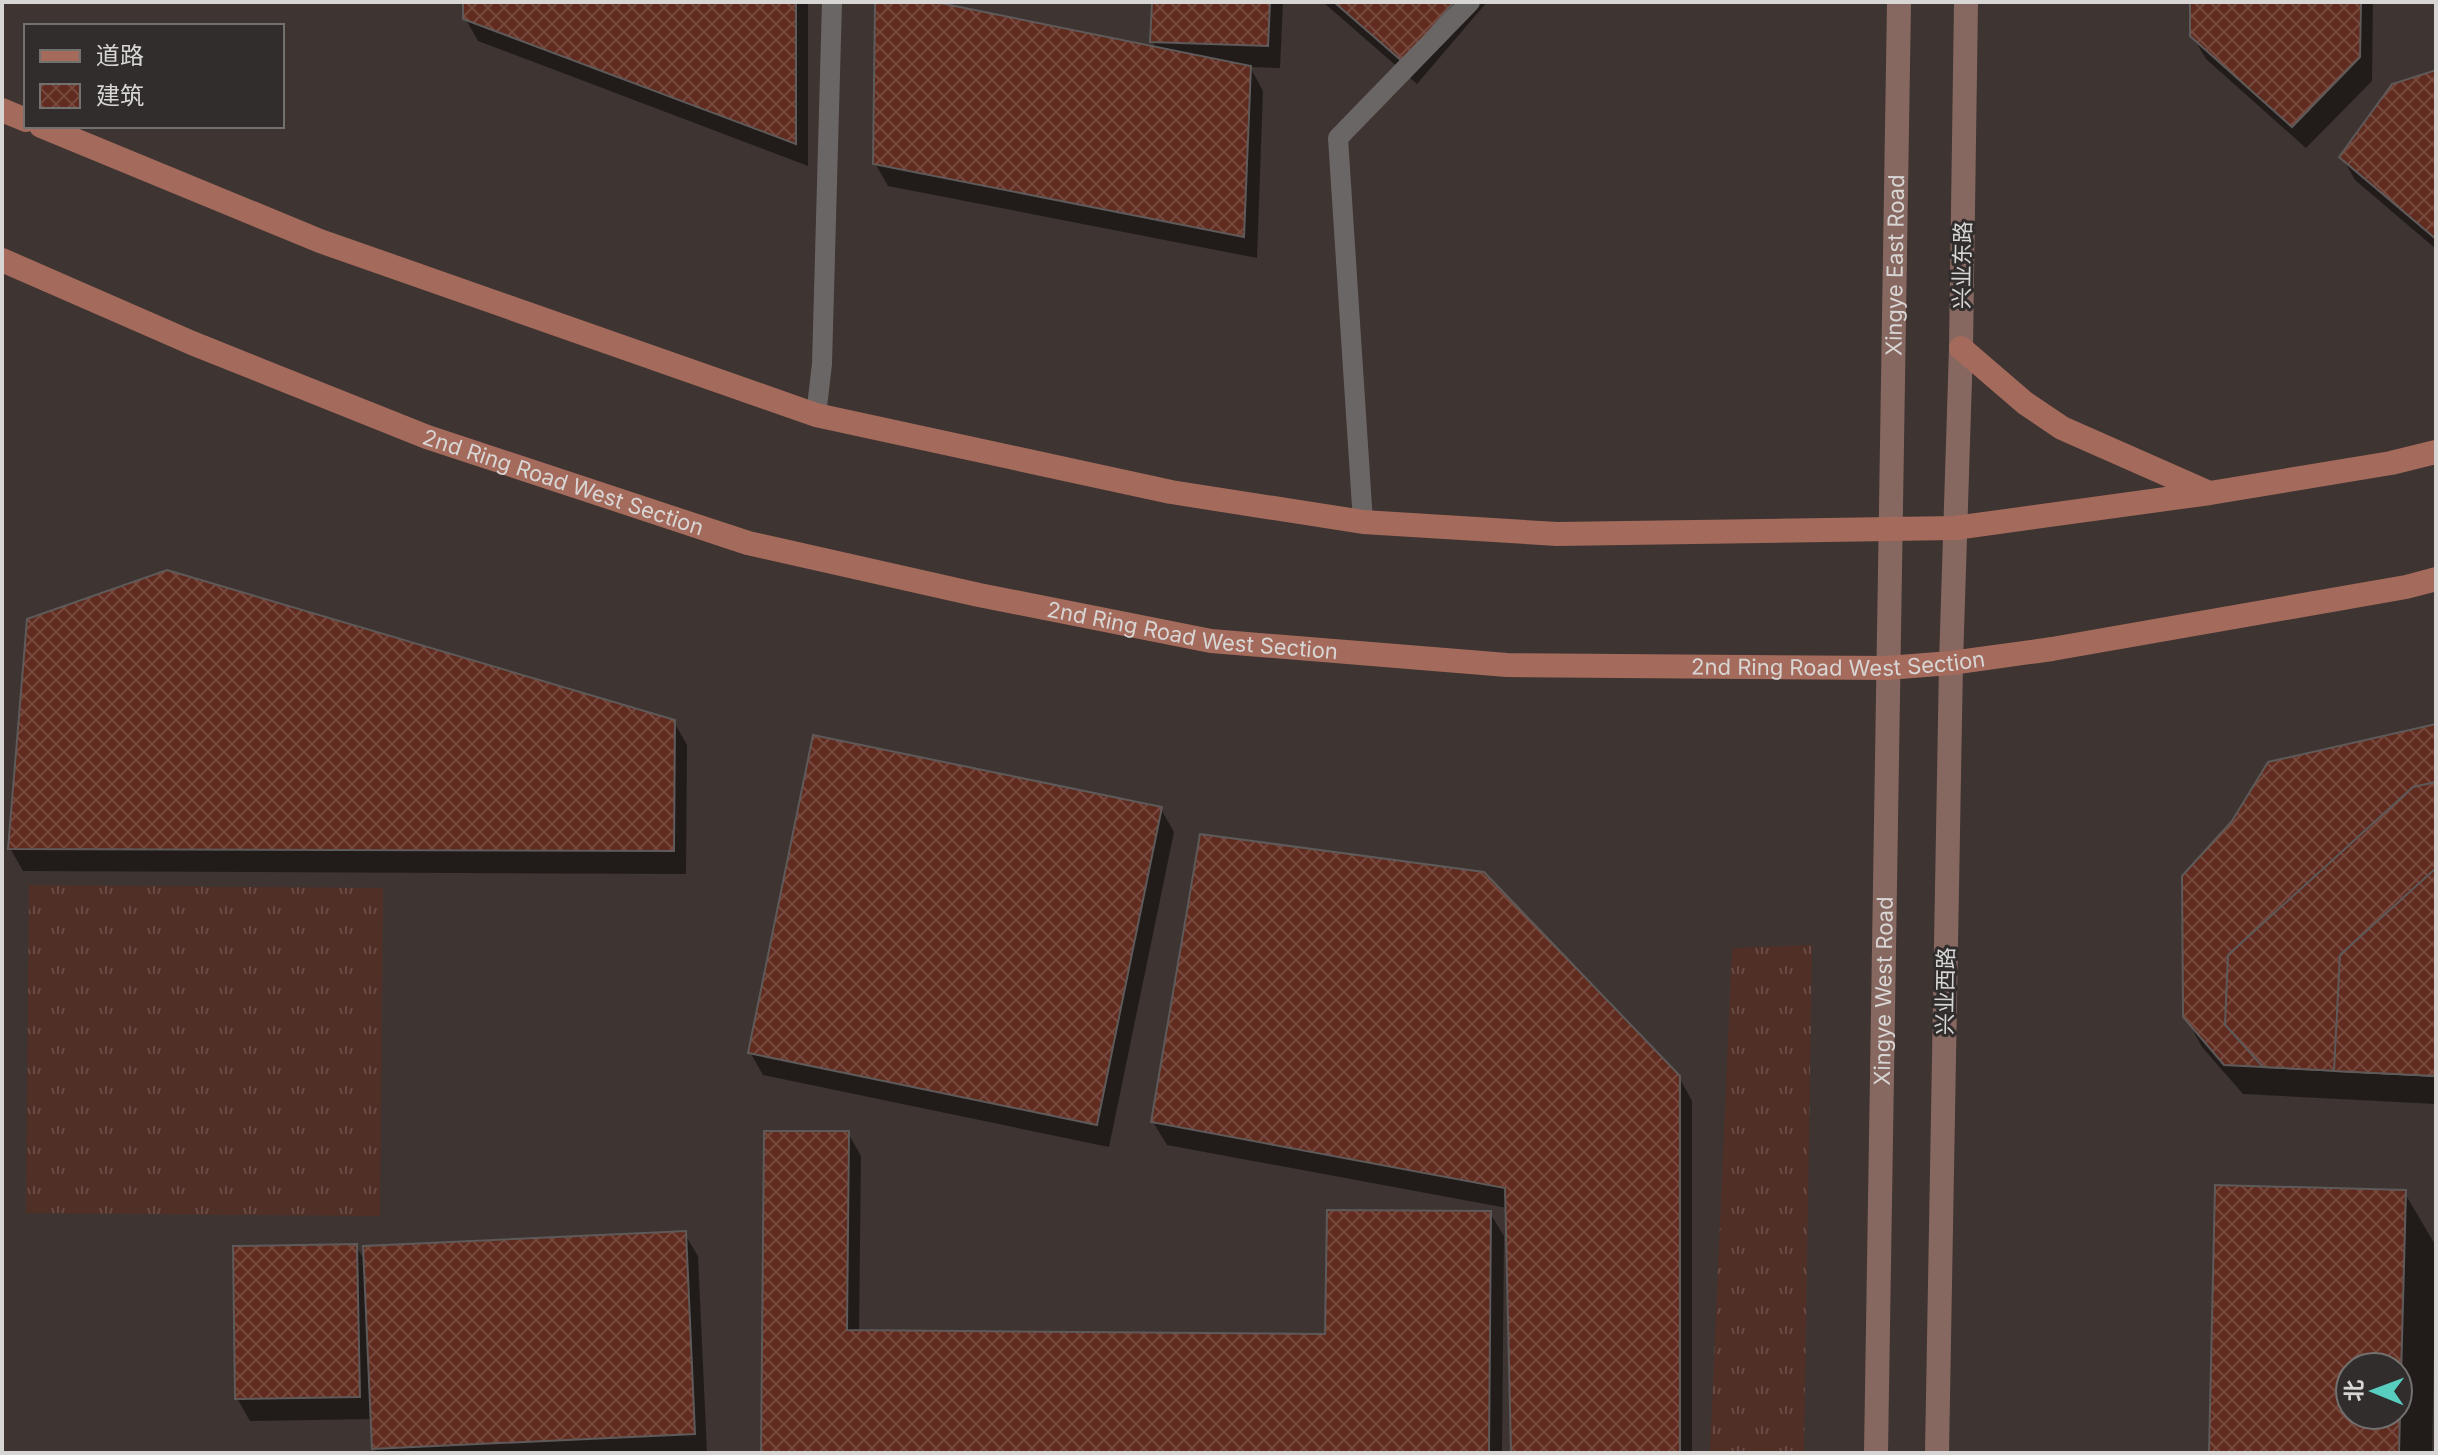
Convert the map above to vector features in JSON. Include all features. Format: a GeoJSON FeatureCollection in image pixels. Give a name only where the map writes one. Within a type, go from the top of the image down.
{"type":"FeatureCollection","features":[{"type":"Feature","properties":{"kind":"main road"},"geometry":{"type":"LineString","coordinates":[[2,110],[24,119]]}},
{"type":"Feature","properties":{"kind":"main road"},"geometry":{"type":"LineString","coordinates":[[46,128],[320,241],[816,415],[1171,492],[1363,522],[1557,534],[1955,528],[2210,493],[2391,463],[2436,452]]}},
{"type":"Feature","properties":{"kind":"main road","name":"2nd Ring Road West Section"},"geometry":{"type":"LineString","coordinates":[[2,260],[192,343],[427,437],[748,543],[979,595],[1211,641],[1507,665],[1887,668],[1951,663],[2068,647],[2406,587],[2436,579]]}},
{"type":"Feature","properties":{"kind":"main road"},"geometry":{"type":"LineString","coordinates":[[1961,348],[2025,403],[2062,428],[2210,493]]}},
{"type":"Feature","properties":{"kind":"street","name":"Xingye East Road"},"geometry":{"type":"LineString","coordinates":[[1890,530],[1899,2]]}},
{"type":"Feature","properties":{"kind":"street","name":"兴业东路"},"geometry":{"type":"LineString","coordinates":[[1955,528],[1966,2]]}},
{"type":"Feature","properties":{"kind":"street"},"geometry":{"type":"LineString","coordinates":[[2,110],[2,118]]}},
{"type":"Feature","properties":{"kind":"street","name":"兴业西路"},"geometry":{"type":"LineString","coordinates":[[1937,1453],[1955,528]]}},
{"type":"Feature","properties":{"kind":"street","name":"Xingye West Road"},"geometry":{"type":"LineString","coordinates":[[1876,1453],[1890,530]]}},
{"type":"Feature","properties":{"kind":"lane"},"geometry":{"type":"LineString","coordinates":[[816,415],[822,364],[832,2]]}},
{"type":"Feature","properties":{"kind":"lane"},"geometry":{"type":"LineString","coordinates":[[1363,522],[1338,138],[1470,2]]}},
{"type":"Feature","properties":{"kind":"shaded area"},"geometry":{"type":"Polygon","coordinates":[[[2,2],[2436,2],[2436,1453],[2,1453],[2,2]]]}},
{"type":"Feature","properties":{"kind":"green space"},"geometry":{"type":"Polygon","coordinates":[[[29,885],[383,888],[380,1216],[26,1213],[29,885]]]}},
{"type":"Feature","properties":{"kind":"green space"},"geometry":{"type":"Polygon","coordinates":[[[1812,945],[1804,1453],[1710,1453],[1732,948],[1812,945]]]}},
{"type":"Feature","properties":{"kind":"building"},"geometry":{"type":"Polygon","coordinates":[[[463,2],[796,2],[796,144],[463,19],[463,2]]]}},
{"type":"Feature","properties":{"kind":"building"},"geometry":{"type":"Polygon","coordinates":[[[875,2],[935,2],[1251,66],[1244,237],[873,164],[875,2]]]}},
{"type":"Feature","properties":{"kind":"building"},"geometry":{"type":"Polygon","coordinates":[[[1152,2],[1270,2],[1268,46],[1150,42],[1152,2]]]}},
{"type":"Feature","properties":{"kind":"building"},"geometry":{"type":"Polygon","coordinates":[[[1334,2],[1454,2],[1403,62],[1334,2]]]}},
{"type":"Feature","properties":{"kind":"building"},"geometry":{"type":"Polygon","coordinates":[[[2190,2],[2361,2],[2360,57],[2292,127],[2190,36],[2190,2]]]}},
{"type":"Feature","properties":{"kind":"building"},"geometry":{"type":"Polygon","coordinates":[[[2436,70],[2436,239],[2339,157],[2392,84],[2436,70]]]}},
{"type":"Feature","properties":{"kind":"building"},"geometry":{"type":"Polygon","coordinates":[[[167,570],[675,720],[674,851],[8,849],[27,619],[167,570]]]}},
{"type":"Feature","properties":{"kind":"building"},"geometry":{"type":"Polygon","coordinates":[[[2436,724],[2436,1076],[2224,1065],[2183,1017],[2182,876],[2232,821],[2268,762],[2436,724]]]}},
{"type":"Feature","properties":{"kind":"building"},"geometry":{"type":"Polygon","coordinates":[[[813,735],[1162,807],[1097,1125],[748,1053],[813,735]]]}},
{"type":"Feature","properties":{"kind":"building"},"geometry":{"type":"Polygon","coordinates":[[[2436,782],[2436,1076],[2263,1067],[2225,1025],[2228,955],[2413,787],[2436,782]]]}},
{"type":"Feature","properties":{"kind":"building"},"geometry":{"type":"Polygon","coordinates":[[[1200,834],[1484,872],[1680,1076],[1680,1453],[1511,1453],[1505,1188],[1151,1122],[1200,834]]]}},
{"type":"Feature","properties":{"kind":"building"},"geometry":{"type":"Polygon","coordinates":[[[2436,868],[2436,1076],[2334,1071],[2340,955],[2436,868]]]}},
{"type":"Feature","properties":{"kind":"building"},"geometry":{"type":"Polygon","coordinates":[[[764,1131],[849,1131],[847,1330],[1325,1334],[1327,1210],[1491,1211],[1489,1453],[761,1453],[764,1131]]]}},
{"type":"Feature","properties":{"kind":"building"},"geometry":{"type":"Polygon","coordinates":[[[2215,1185],[2406,1190],[2402,1351],[2334,1351],[2334,1431],[2400,1431],[2399,1453],[2209,1453],[2215,1185]]]}},
{"type":"Feature","properties":{"kind":"building"},"geometry":{"type":"Polygon","coordinates":[[[686,1231],[695,1434],[372,1449],[363,1246],[686,1231]]]}},
{"type":"Feature","properties":{"kind":"building"},"geometry":{"type":"Polygon","coordinates":[[[357,1244],[360,1397],[235,1399],[233,1246],[357,1244]]]}}]}
